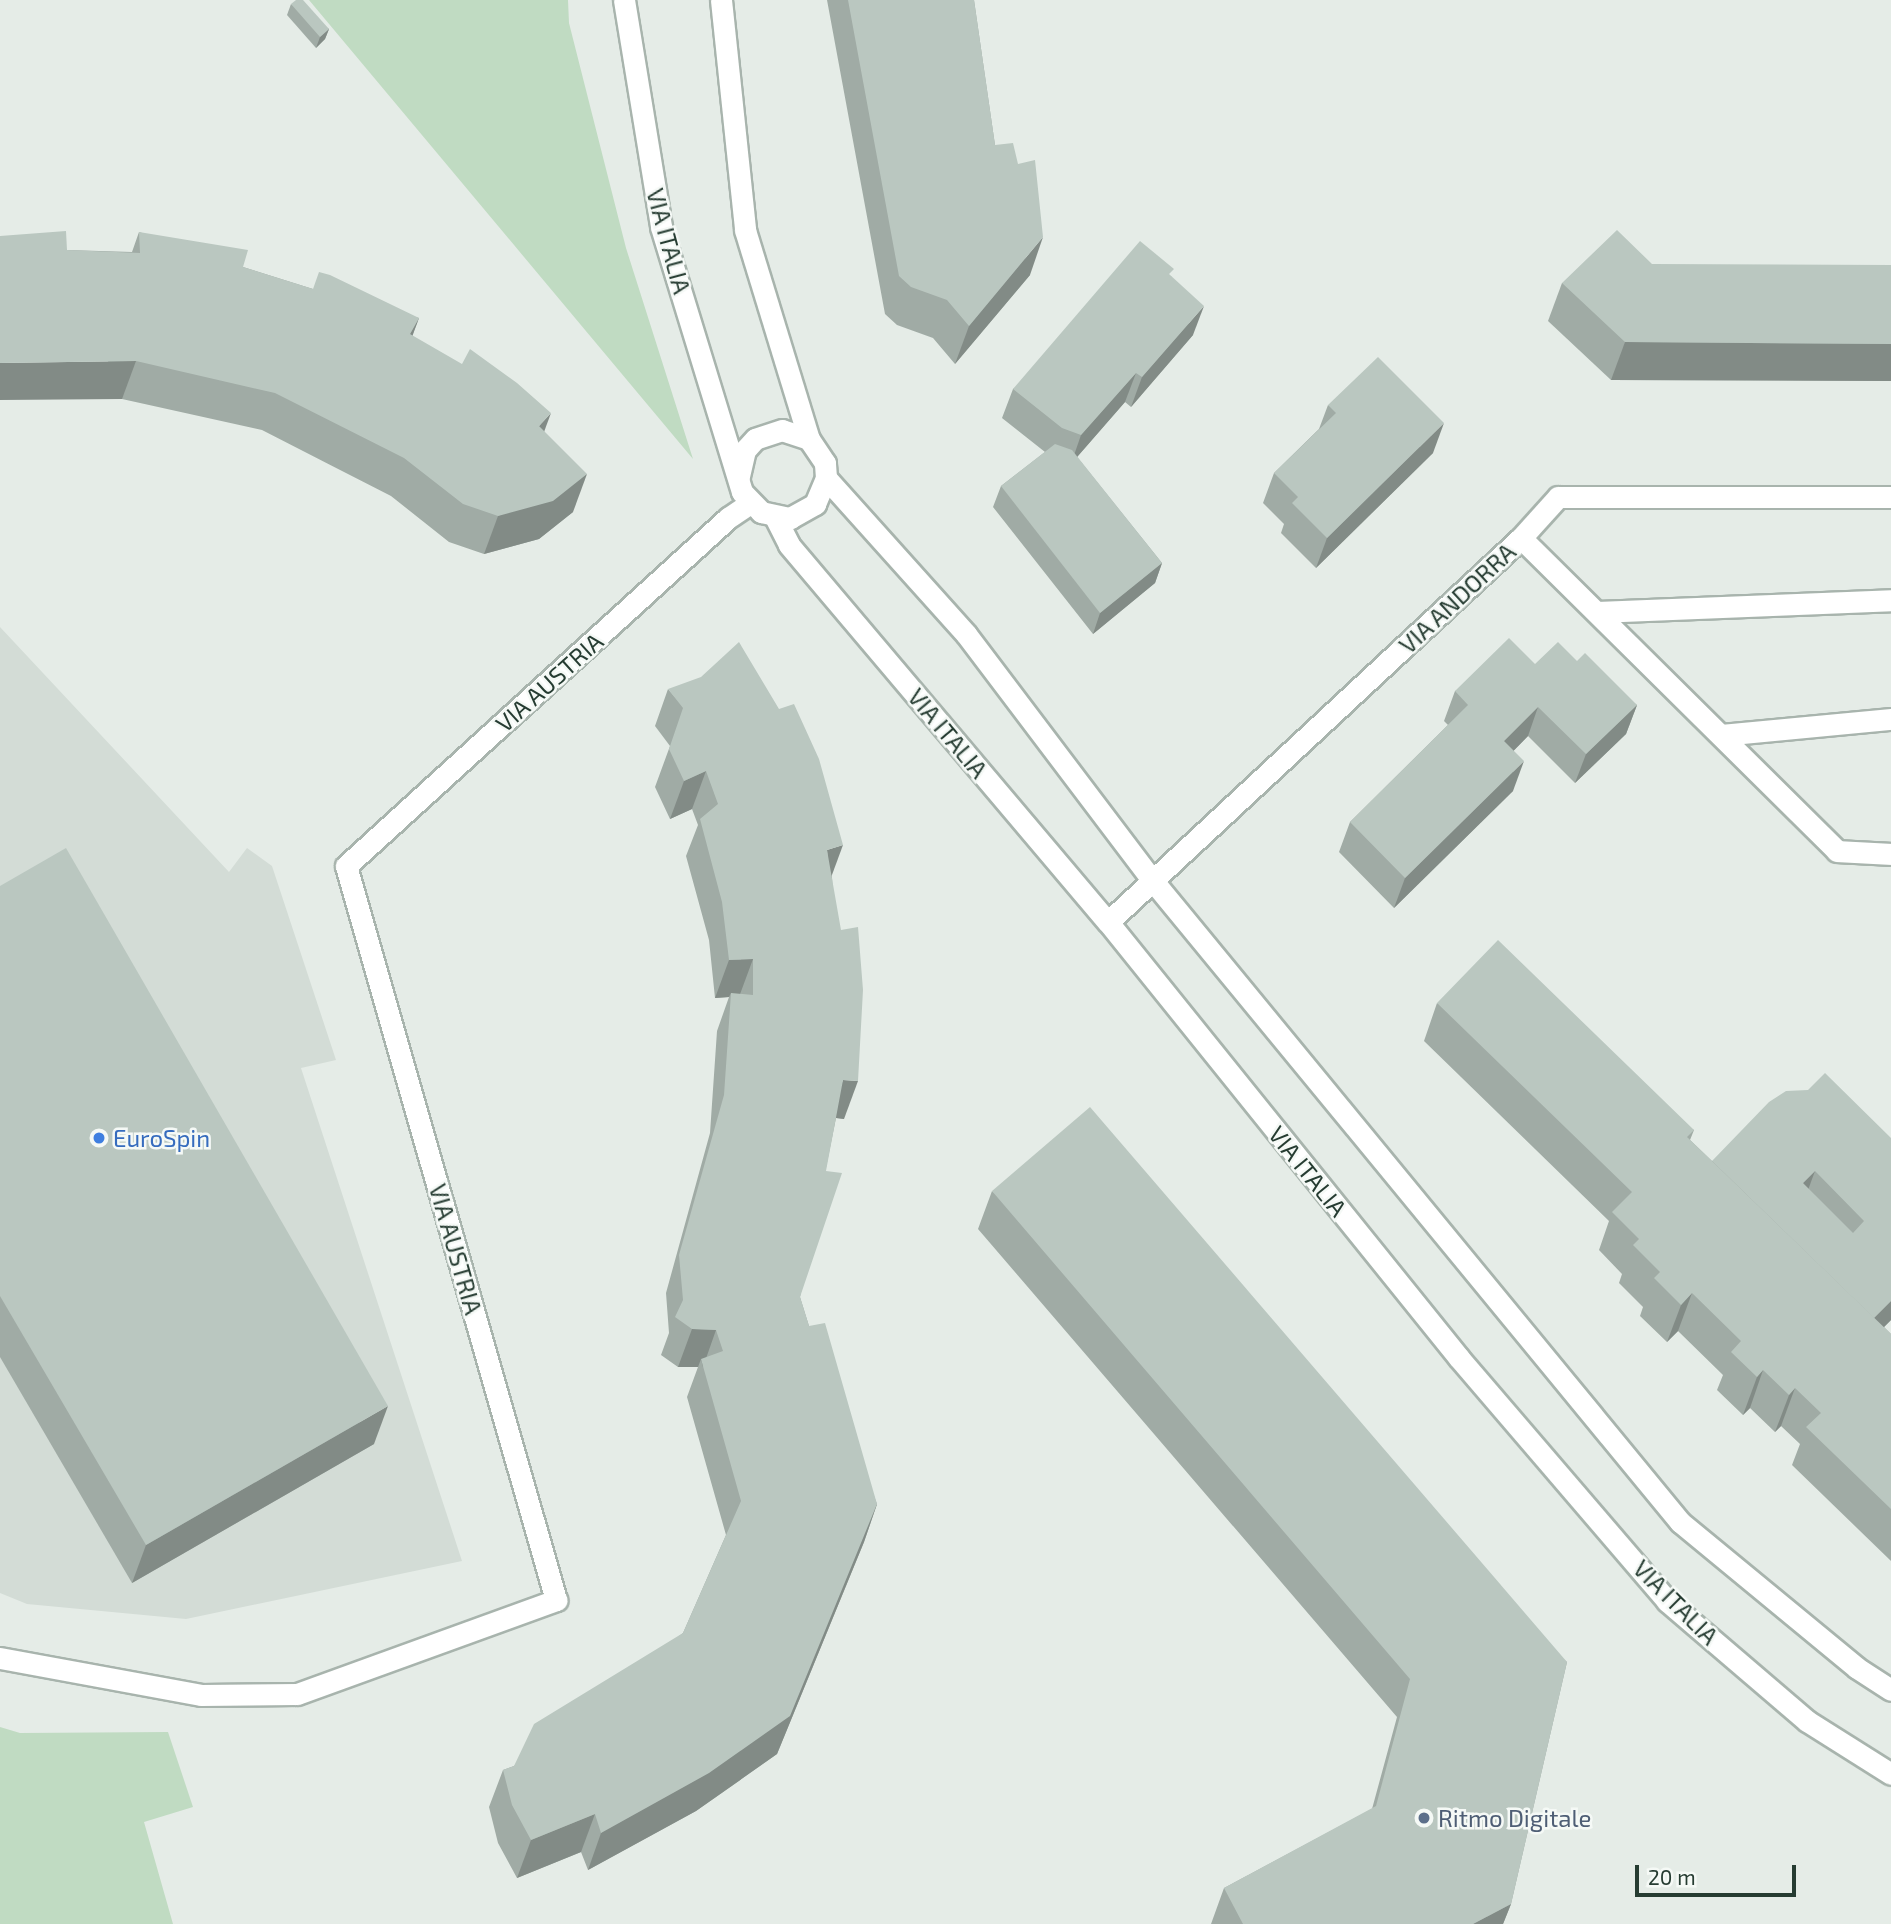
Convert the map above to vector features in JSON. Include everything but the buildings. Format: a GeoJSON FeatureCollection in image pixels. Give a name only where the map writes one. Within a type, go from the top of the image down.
{"type":"FeatureCollection","features":[{"type":"Feature","properties":{"kind":"street","name":"VIA ITALIA"},"geometry":{"type":"LineString","coordinates":[[624,0],[661,228],[739,477]]}},
{"type":"Feature","properties":{"kind":"street"},"geometry":{"type":"LineString","coordinates":[[721,0],[745,230],[809,439],[825,463],[826,478],[815,504],[797,515],[775,517],[750,503],[739,477],[745,450],[755,439],[782,430],[809,439]]}},
{"type":"Feature","properties":{"kind":"street"},"geometry":{"type":"LineString","coordinates":[[826,478],[966,634],[1153,881],[1680,1522],[1857,1668],[1891,1690]]}},
{"type":"Feature","properties":{"kind":"street","name":"VIA ANDORRA"},"geometry":{"type":"LineString","coordinates":[[1108,922],[1521,538],[1558,497],[1891,497]]}},
{"type":"Feature","properties":{"kind":"street","name":"VIA AUSTRIA"},"geometry":{"type":"LineString","coordinates":[[0,1658],[201,1695],[297,1695],[556,1600],[346,866],[728,518],[750,503]]}},
{"type":"Feature","properties":{"kind":"street","name":"VIA ITALIA"},"geometry":{"type":"LineString","coordinates":[[775,517],[789,545],[1108,922],[1458,1358],[1667,1601],[1807,1721],[1891,1774]]}},
{"type":"Feature","properties":{"kind":"street"},"geometry":{"type":"LineString","coordinates":[[1521,538],[1837,851],[1891,854]]}},
{"type":"Feature","properties":{"kind":"street"},"geometry":{"type":"LineString","coordinates":[[1597,612],[1891,600]]}},
{"type":"Feature","properties":{"kind":"street"},"geometry":{"type":"LineString","coordinates":[[1721,735],[1891,719]]}},
{"type":"Feature","properties":{"kind":"shaded area"},"geometry":{"type":"Polygon","coordinates":[[[0,627],[229,872],[247,848],[272,866],[336,1060],[301,1068],[462,1561],[186,1619],[27,1604],[0,1593],[0,627]]]}},
{"type":"Feature","properties":{"kind":"green space"},"geometry":{"type":"Polygon","coordinates":[[[309,0],[568,0],[569,23],[626,248],[693,459],[309,0]]]}},
{"type":"Feature","properties":{"kind":"green space"},"geometry":{"type":"Polygon","coordinates":[[[0,1727],[20,1733],[168,1732],[193,1807],[144,1822],[173,1924],[0,1924],[0,1727]]]}},
{"type":"Feature","properties":{"kind":"place","name":"EuroSpin"},"geometry":{"type":"Point","coordinates":[99,1138]}},
{"type":"Feature","properties":{"kind":"place","name":"Ritmo Digitale"},"geometry":{"type":"Point","coordinates":[1424,1818]}}]}
